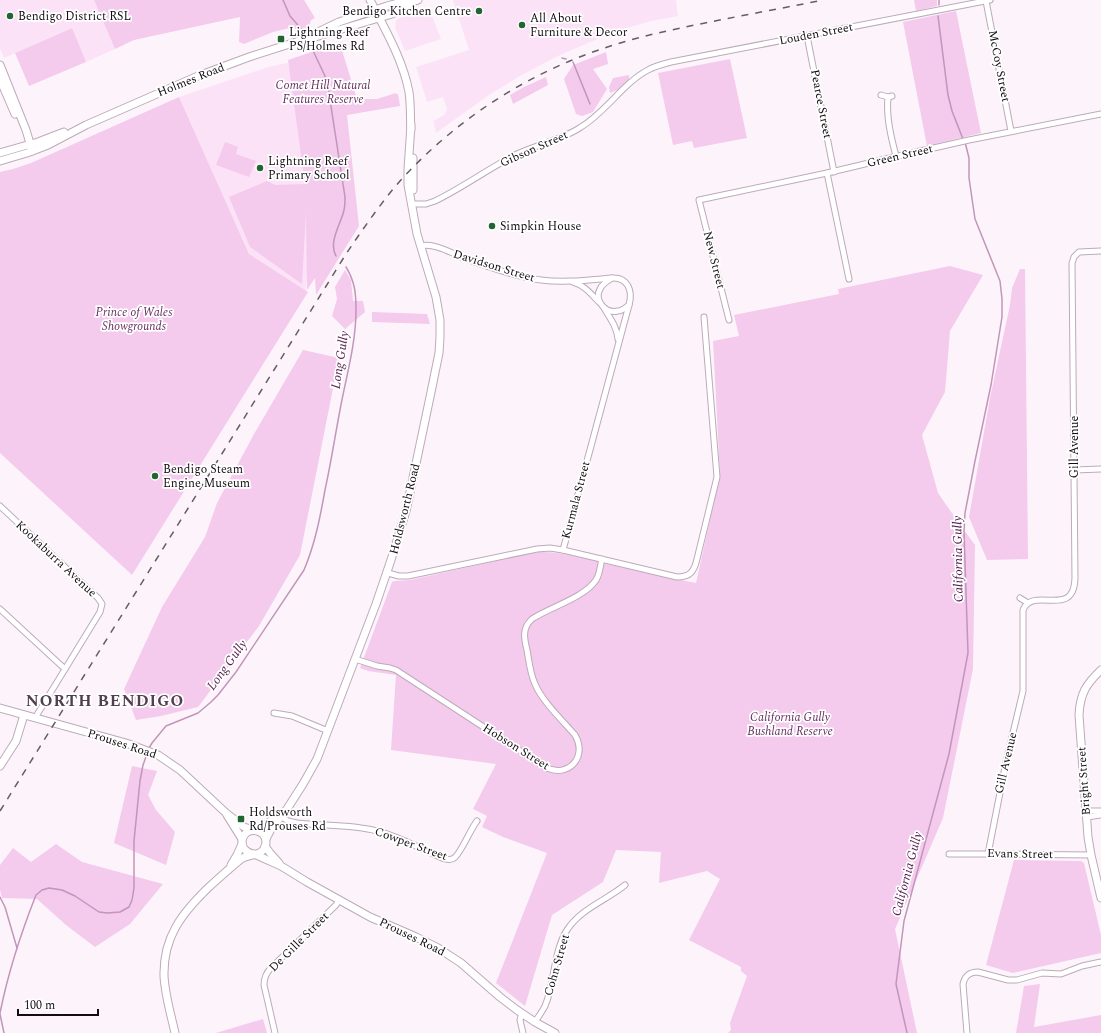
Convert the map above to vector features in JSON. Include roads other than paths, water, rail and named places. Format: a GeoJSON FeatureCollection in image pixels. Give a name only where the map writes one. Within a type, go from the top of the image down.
{"type":"FeatureCollection","features":[{"type":"Feature","properties":{"kind":"main road","name":"Holdsworth Road"},"geometry":{"type":"LineString","coordinates":[[266,843],[272,829],[308,776],[317,759],[388,573],[411,489],[440,345],[439,312],[415,226],[412,204],[413,157],[410,101],[406,78],[394,49],[370,0]]}},
{"type":"Feature","properties":{"kind":"main road","name":"Holmes Road"},"geometry":{"type":"LineString","coordinates":[[306,38],[339,22],[375,9],[402,2],[415,1]]}},
{"type":"Feature","properties":{"kind":"main road","name":"Holmes Road"},"geometry":{"type":"LineString","coordinates":[[0,161],[187,80],[306,38],[379,18],[402,10],[415,1]]}},
{"type":"Feature","properties":{"kind":"main road"},"geometry":{"type":"LineString","coordinates":[[0,65],[16,105],[29,148]]}},
{"type":"Feature","properties":{"kind":"main road"},"geometry":{"type":"LineString","coordinates":[[0,79],[29,148]]}},
{"type":"Feature","properties":{"kind":"main road","name":"Holmes Road"},"geometry":{"type":"LineString","coordinates":[[0,153],[29,148]]}},
{"type":"Feature","properties":{"kind":"main road","name":"Bright Street"},"geometry":{"type":"LineString","coordinates":[[1101,670],[1085,688],[1081,698],[1079,710],[1091,856],[1101,898]]}},
{"type":"Feature","properties":{"kind":"main road","name":"Prouses Road"},"geometry":{"type":"LineString","coordinates":[[0,708],[149,751],[168,761],[180,770],[226,813],[244,827],[254,830]]}},
{"type":"Feature","properties":{"kind":"main road"},"geometry":{"type":"LineString","coordinates":[[0,766],[16,741],[24,715]]}},
{"type":"Feature","properties":{"kind":"main road","name":"Prouses Road"},"geometry":{"type":"LineString","coordinates":[[226,813],[242,841]]}},
{"type":"Feature","properties":{"kind":"main road","name":"Holdsworth Road"},"geometry":{"type":"LineString","coordinates":[[254,830],[280,816]]}},
{"type":"Feature","properties":{"kind":"main road"},"geometry":{"type":"LineString","coordinates":[[175,1033],[165,981],[165,963],[170,940],[177,925],[187,910],[229,869],[243,858],[261,852],[266,843],[262,833],[254,830],[246,833],[237,855],[229,869]]}},
{"type":"Feature","properties":{"kind":"main road"},"geometry":{"type":"LineString","coordinates":[[242,841],[245,851],[254,854]]}},
{"type":"Feature","properties":{"kind":"main road","name":"Prouses Road"},"geometry":{"type":"LineString","coordinates":[[266,843],[272,856],[281,866]]}},
{"type":"Feature","properties":{"kind":"main road","name":"Prouses Road"},"geometry":{"type":"LineString","coordinates":[[254,854],[281,866],[370,917],[416,936],[442,951],[461,963],[500,997],[522,1013],[555,1033]]}},
{"type":"Feature","properties":{"kind":"street","name":"Louden Street"},"geometry":{"type":"LineString","coordinates":[[643,72],[654,66],[666,63],[988,0]]}},
{"type":"Feature","properties":{"kind":"street","name":"McCoy Street"},"geometry":{"type":"LineString","coordinates":[[988,0],[1012,131]]}},
{"type":"Feature","properties":{"kind":"street","name":"Pearce Street"},"geometry":{"type":"LineString","coordinates":[[807,36],[834,172]]}},
{"type":"Feature","properties":{"kind":"street","name":"Gibson Street"},"geometry":{"type":"LineString","coordinates":[[412,204],[426,204],[436,201],[518,154],[582,127],[601,112],[643,72]]}},
{"type":"Feature","properties":{"kind":"street"},"geometry":{"type":"LineString","coordinates":[[881,95],[890,97],[887,110],[890,132],[896,156]]}},
{"type":"Feature","properties":{"kind":"street","name":"Green Street"},"geometry":{"type":"LineString","coordinates":[[699,200],[827,174],[896,156],[969,140],[1101,114]]}},
{"type":"Feature","properties":{"kind":"street"},"geometry":{"type":"LineString","coordinates":[[827,174],[849,280]]}},
{"type":"Feature","properties":{"kind":"street","name":"New Street"},"geometry":{"type":"LineString","coordinates":[[699,200],[729,320]]}},
{"type":"Feature","properties":{"kind":"street","name":"Davidson Street"},"geometry":{"type":"LineString","coordinates":[[420,246],[435,246],[471,261],[526,278],[570,281],[612,278]]}},
{"type":"Feature","properties":{"kind":"street","name":"Gill Avenue"},"geometry":{"type":"LineString","coordinates":[[988,854],[1006,762],[1023,691],[1022,616],[1024,607],[1028,603],[1036,600],[1064,599],[1073,592],[1075,578],[1072,263],[1074,253],[1083,251],[1101,251]]}},
{"type":"Feature","properties":{"kind":"street"},"geometry":{"type":"LineString","coordinates":[[612,278],[618,278],[625,283],[631,293],[629,305],[617,312],[608,311],[602,306],[598,298],[602,285],[612,278]]}},
{"type":"Feature","properties":{"kind":"street","name":"Davidson Street"},"geometry":{"type":"LineString","coordinates":[[570,281],[583,286],[602,306]]}},
{"type":"Feature","properties":{"kind":"street","name":"Kurmala Street"},"geometry":{"type":"LineString","coordinates":[[388,573],[398,576],[408,576],[538,549],[550,548],[563,550],[629,305]]}},
{"type":"Feature","properties":{"kind":"street","name":"Kurmala Street"},"geometry":{"type":"LineString","coordinates":[[602,306],[613,322],[617,332],[618,348]]}},
{"type":"Feature","properties":{"kind":"street"},"geometry":{"type":"LineString","coordinates":[[563,550],[677,577],[691,574],[696,565],[717,476],[704,317]]}},
{"type":"Feature","properties":{"kind":"street"},"geometry":{"type":"LineString","coordinates":[[1074,470],[1101,469]]}},
{"type":"Feature","properties":{"kind":"street","name":"Kookaburra Avenue"},"geometry":{"type":"LineString","coordinates":[[0,506],[98,598],[101,602],[102,608],[35,718]]}},
{"type":"Feature","properties":{"kind":"street","name":"Hobson Street"},"geometry":{"type":"LineString","coordinates":[[355,659],[396,670],[545,767],[558,771],[567,769],[572,766],[577,758],[579,748],[578,741],[547,703],[535,685],[531,672],[524,633],[527,624],[532,618],[581,594],[589,588],[598,576],[602,559]]}},
{"type":"Feature","properties":{"kind":"street"},"geometry":{"type":"LineString","coordinates":[[1020,598],[1028,603]]}},
{"type":"Feature","properties":{"kind":"street"},"geometry":{"type":"LineString","coordinates":[[0,609],[65,668]]}},
{"type":"Feature","properties":{"kind":"street"},"geometry":{"type":"LineString","coordinates":[[274,713],[292,716],[328,731]]}},
{"type":"Feature","properties":{"kind":"street"},"geometry":{"type":"LineString","coordinates":[[1087,814],[1101,811]]}},
{"type":"Feature","properties":{"kind":"street"},"geometry":{"type":"LineString","coordinates":[[1087,814],[1101,815]]}},
{"type":"Feature","properties":{"kind":"street","name":"Cowper Street"},"geometry":{"type":"LineString","coordinates":[[280,816],[288,821],[297,823],[363,828],[377,831],[448,860],[457,856],[477,821]]}},
{"type":"Feature","properties":{"kind":"street","name":"Evans Street"},"geometry":{"type":"LineString","coordinates":[[949,854],[1091,856]]}},
{"type":"Feature","properties":{"kind":"street","name":"Cohn Street"},"geometry":{"type":"LineString","coordinates":[[535,1022],[545,1005],[558,952],[566,931],[579,917],[625,885]]}},
{"type":"Feature","properties":{"kind":"street","name":"De Gille Street"},"geometry":{"type":"LineString","coordinates":[[275,1033],[264,985],[266,976],[271,968],[339,900]]}},
{"type":"Feature","properties":{"kind":"street"},"geometry":{"type":"LineString","coordinates":[[967,1033],[964,984],[966,976],[970,973],[981,973],[1008,980],[1017,980],[1042,973],[1061,974],[1082,966],[1101,962]]}},
{"type":"Feature","properties":{"kind":"street"},"geometry":{"type":"LineString","coordinates":[[522,1013],[520,1020],[522,1033]]}},
{"type":"Feature","properties":{"kind":"waterway","name":"Long Gully"},"geometry":{"type":"LineString","coordinates":[[283,0],[290,16],[305,35]]}},
{"type":"Feature","properties":{"kind":"waterway","name":"California Gully"},"geometry":{"type":"LineString","coordinates":[[939,0],[939,5]]}},
{"type":"Feature","properties":{"kind":"waterway","name":"California Gully"},"geometry":{"type":"LineString","coordinates":[[938,16],[948,95],[952,111],[963,139]]}},
{"type":"Feature","properties":{"kind":"waterway","name":"Long Gully"},"geometry":{"type":"LineString","coordinates":[[308,40],[325,76],[328,87],[345,197],[344,210],[333,245],[336,256]]}},
{"type":"Feature","properties":{"kind":"waterway"},"geometry":{"type":"LineString","coordinates":[[562,58],[566,59]]}},
{"type":"Feature","properties":{"kind":"waterway"},"geometry":{"type":"LineString","coordinates":[[573,62],[590,104]]}},
{"type":"Feature","properties":{"kind":"waterway","name":"California Gully"},"geometry":{"type":"LineString","coordinates":[[907,1033],[896,984],[904,921],[949,754],[968,653],[964,532],[965,513],[991,385],[1002,317],[1000,281],[975,219],[969,178],[969,158],[965,142]]}},
{"type":"Feature","properties":{"kind":"waterway","name":"Long Gully"},"geometry":{"type":"LineString","coordinates":[[149,748],[166,726],[198,713],[218,695],[236,672],[304,570],[319,521],[356,323],[355,293],[353,283],[346,267]]}},
{"type":"Feature","properties":{"kind":"waterway","name":"Long Gully"},"geometry":{"type":"LineString","coordinates":[[0,1013],[20,938],[36,895],[42,890],[49,888],[62,890],[75,896],[99,912],[120,912],[129,907],[134,888],[134,841],[140,781],[147,754]]}},
{"type":"Feature","properties":{"kind":"waterway"},"geometry":{"type":"LineString","coordinates":[[0,897],[5,907],[17,948]]}},
{"type":"Feature","properties":{"kind":"waterway","name":"Long Gully"},"geometry":{"type":"LineString","coordinates":[[0,1014],[4,1033]]}},
{"type":"Feature","properties":{"kind":"railway"},"geometry":{"type":"LineString","coordinates":[[0,811],[346,254],[365,226],[400,181],[423,158],[472,116],[499,98],[527,81],[586,54],[661,32],[823,0]]}},
{"type":"Feature","properties":{"kind":"place","name":"Bendigo Kitchen Centre"},"geometry":{"type":"Point","coordinates":[479,11]}},
{"type":"Feature","properties":{"kind":"place","name":"Bendigo District RSL"},"geometry":{"type":"Point","coordinates":[10,16]}},
{"type":"Feature","properties":{"kind":"place","name":"All About Furniture & Decor"},"geometry":{"type":"Point","coordinates":[522,25]}},
{"type":"Feature","properties":{"kind":"place","name":"Lightning Reef PS/Holmes Rd"},"geometry":{"type":"Point","coordinates":[281,39]}},
{"type":"Feature","properties":{"kind":"place","name":"Lightning Reef Primary School"},"geometry":{"type":"Point","coordinates":[260,168]}},
{"type":"Feature","properties":{"kind":"place","name":"Simpkin House"},"geometry":{"type":"Point","coordinates":[492,226]}},
{"type":"Feature","properties":{"kind":"place","name":"Bendigo Steam Engine Museum"},"geometry":{"type":"Point","coordinates":[155,476]}},
{"type":"Feature","properties":{"kind":"place","name":"Holdsworth Rd/Prouses Rd"},"geometry":{"type":"Point","coordinates":[241,819]}},
{"type":"Feature","properties":{"kind":"district","name":"NORTH BENDIGO"},"geometry":{"type":"Point","coordinates":[105,701]}},
{"type":"Feature","properties":{"kind":"park label","name":"Comet Hill Natural Features Reserve"},"geometry":{"type":"Point","coordinates":[323,92]}},
{"type":"Feature","properties":{"kind":"park label","name":"Prince of Wales Showgrounds"},"geometry":{"type":"Point","coordinates":[134,319]}},
{"type":"Feature","properties":{"kind":"park label","name":"California Gully Bushland Reserve"},"geometry":{"type":"Point","coordinates":[790,724]}}]}
